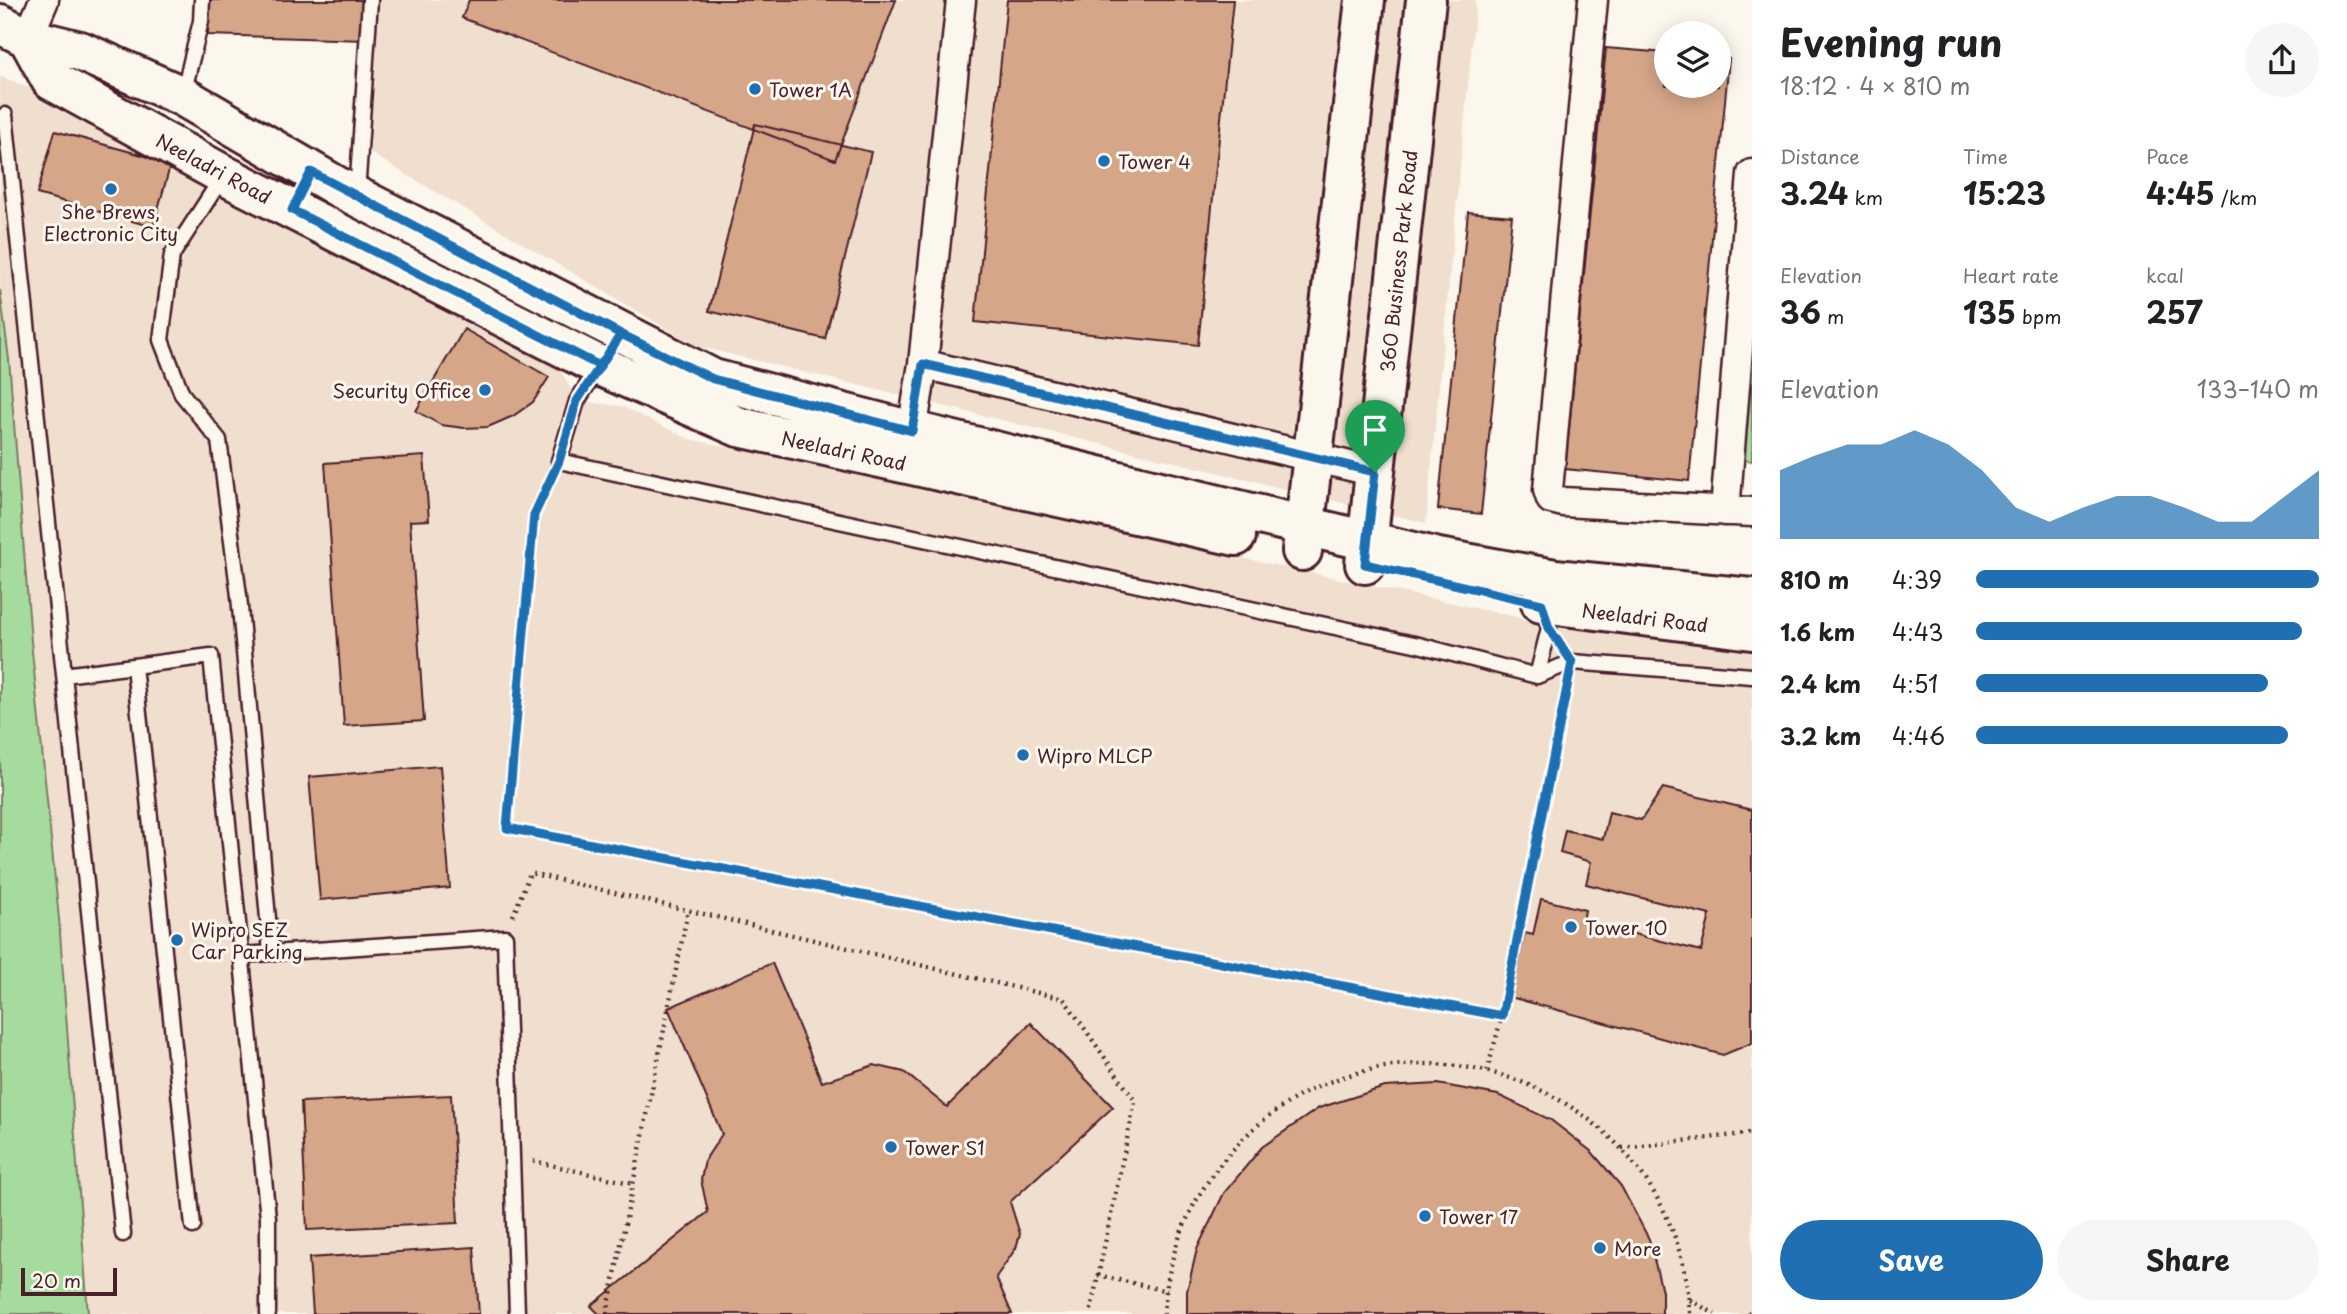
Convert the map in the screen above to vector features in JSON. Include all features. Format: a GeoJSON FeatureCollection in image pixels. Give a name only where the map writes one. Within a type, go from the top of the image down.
{"type":"FeatureCollection","features":[{"type":"Feature","properties":{"kind":"main road"},"geometry":{"type":"LineString","coordinates":[[1304,539],[1366,0]]}},
{"type":"Feature","properties":{"kind":"main road","name":"360 Business Park Road"},"geometry":{"type":"LineString","coordinates":[[1366,553],[1426,0]]}},
{"type":"Feature","properties":{"kind":"main road","name":"Neeladri Road"},"geometry":{"type":"LineString","coordinates":[[14,31],[80,51],[182,96],[311,172],[357,195],[739,426],[1366,553],[1438,558],[1548,604],[1752,630]]}},
{"type":"Feature","properties":{"kind":"main road","name":"Neeladri Road"},"geometry":{"type":"LineString","coordinates":[[14,31],[51,80],[224,175],[292,210],[610,350],[1304,539]]}},
{"type":"Feature","properties":{"kind":"main road"},"geometry":{"type":"LineString","coordinates":[[292,210],[311,172]]}},
{"type":"Feature","properties":{"kind":"main road","name":"Neeladri Road"},"geometry":{"type":"LineString","coordinates":[[1548,604],[1752,598]]}},
{"type":"Feature","properties":{"kind":"street"},"geometry":{"type":"LineString","coordinates":[[14,31],[44,0]]}},
{"type":"Feature","properties":{"kind":"street"},"geometry":{"type":"LineString","coordinates":[[912,431],[923,364],[961,0]]}},
{"type":"Feature","properties":{"kind":"street"},"geometry":{"type":"LineString","coordinates":[[1593,0],[1548,490],[1551,499],[1563,502],[1738,512],[1752,174]]}},
{"type":"Feature","properties":{"kind":"street"},"geometry":{"type":"LineString","coordinates":[[923,364],[1375,472]]}},
{"type":"Feature","properties":{"kind":"lane"},"geometry":{"type":"LineString","coordinates":[[182,96],[201,21],[202,0]]}},
{"type":"Feature","properties":{"kind":"lane"},"geometry":{"type":"LineString","coordinates":[[357,195],[370,0]]}},
{"type":"Feature","properties":{"kind":"lane"},"geometry":{"type":"LineString","coordinates":[[5,115],[122,1234]]}},
{"type":"Feature","properties":{"kind":"lane"},"geometry":{"type":"LineString","coordinates":[[224,175],[172,255],[161,340],[182,394],[219,440],[239,596],[271,952]]}},
{"type":"Feature","properties":{"kind":"lane"},"geometry":{"type":"LineString","coordinates":[[610,350],[577,401],[559,461],[1419,645],[1537,676],[1572,662],[1752,676]]}},
{"type":"Feature","properties":{"kind":"lane"},"geometry":{"type":"LineString","coordinates":[[1537,676],[1548,604]]}},
{"type":"Feature","properties":{"kind":"lane"},"geometry":{"type":"LineString","coordinates":[[64,676],[211,656],[268,1218],[268,1314]]}},
{"type":"Feature","properties":{"kind":"lane"},"geometry":{"type":"LineString","coordinates":[[134,666],[193,1226]]}},
{"type":"Feature","properties":{"kind":"lane"},"geometry":{"type":"LineString","coordinates":[[241,954],[505,937],[517,1314]]}},
{"type":"Feature","properties":{"kind":"path"},"geometry":{"type":"LineString","coordinates":[[559,461],[534,515],[507,828],[1502,1016]]}},
{"type":"Feature","properties":{"kind":"path"},"geometry":{"type":"LineString","coordinates":[[1487,1071],[1502,1016],[1572,662]]}},
{"type":"Feature","properties":{"kind":"path"},"geometry":{"type":"LineString","coordinates":[[505,937],[530,873],[1064,999],[1135,1101],[1090,1314]]}},
{"type":"Feature","properties":{"kind":"path"},"geometry":{"type":"LineString","coordinates":[[607,1314],[688,910]]}},
{"type":"Feature","properties":{"kind":"path"},"geometry":{"type":"LineString","coordinates":[[1164,1314],[1172,1262],[1182,1231],[1198,1196],[1220,1163],[1240,1141],[1285,1105],[1334,1082],[1369,1070],[1433,1064],[1487,1071],[1521,1081],[1566,1103],[1598,1126],[1621,1148],[1643,1175],[1663,1209],[1685,1268],[1690,1314]]}},
{"type":"Feature","properties":{"kind":"path"},"geometry":{"type":"LineString","coordinates":[[1621,1148],[1752,1133]]}},
{"type":"Feature","properties":{"kind":"path"},"geometry":{"type":"LineString","coordinates":[[512,1156],[634,1184]]}},
{"type":"Feature","properties":{"kind":"path"},"geometry":{"type":"LineString","coordinates":[[1098,1275],[1167,1291]]}},
{"type":"Feature","properties":{"kind":"path"},"geometry":{"type":"LineString","coordinates":[[1689,1299],[1715,1314]]}},
{"type":"Feature","properties":{"kind":"shaded area"},"geometry":{"type":"Polygon","coordinates":[[[379,0],[1476,0],[1426,523],[696,346],[370,153],[379,0]]]}},
{"type":"Feature","properties":{"kind":"shaded area"},"geometry":{"type":"Polygon","coordinates":[[[0,76],[54,98],[559,367],[577,401],[621,406],[689,439],[1517,617],[1549,628],[1594,627],[1752,644],[1752,1314],[88,1314],[59,919],[0,290],[0,76]]]}},
{"type":"Feature","properties":{"kind":"green space"},"geometry":{"type":"Polygon","coordinates":[[[1752,262],[1752,461],[1735,459],[1752,262]]]}},
{"type":"Feature","properties":{"kind":"green space"},"geometry":{"type":"Polygon","coordinates":[[[0,290],[9,359],[31,641],[59,919],[88,1314],[0,1314],[0,290]]]}},
{"type":"Feature","properties":{"kind":"building"},"geometry":{"type":"Polygon","coordinates":[[[209,0],[367,0],[365,40],[208,35],[209,0]]]}},
{"type":"Feature","properties":{"kind":"building","name":"Tower 1A"},"geometry":{"type":"Polygon","coordinates":[[[469,0],[896,0],[835,160],[462,18],[469,0]]]}},
{"type":"Feature","properties":{"kind":"building","name":"Tower 4"},"geometry":{"type":"Polygon","coordinates":[[[1007,0],[1233,0],[1198,345],[975,322],[1007,0]]]}},
{"type":"Feature","properties":{"kind":"building"},"geometry":{"type":"Polygon","coordinates":[[[1606,48],[1654,52],[1654,98],[1725,98],[1689,481],[1565,469],[1606,48]]]}},
{"type":"Feature","properties":{"kind":"building"},"geometry":{"type":"Polygon","coordinates":[[[755,124],[871,152],[825,339],[709,311],[755,124]]]}},
{"type":"Feature","properties":{"kind":"building"},"geometry":{"type":"Polygon","coordinates":[[[55,131],[171,163],[153,227],[37,194],[55,131]]]}},
{"type":"Feature","properties":{"kind":"building"},"geometry":{"type":"Polygon","coordinates":[[[1468,212],[1512,216],[1481,514],[1438,509],[1468,212]]]}},
{"type":"Feature","properties":{"kind":"building","name":"Security Office"},"geometry":{"type":"Polygon","coordinates":[[[464,329],[549,377],[533,402],[513,416],[488,427],[441,425],[416,411],[464,329]]]}},
{"type":"Feature","properties":{"kind":"building"},"geometry":{"type":"Polygon","coordinates":[[[424,456],[429,520],[410,521],[424,721],[344,726],[325,463],[424,456]]]}},
{"type":"Feature","properties":{"kind":"building"},"geometry":{"type":"Polygon","coordinates":[[[440,766],[450,888],[320,900],[309,777],[440,766]]]}},
{"type":"Feature","properties":{"kind":"building","name":"Tower 10"},"geometry":{"type":"Polygon","coordinates":[[[1663,788],[1752,810],[1752,1043],[1723,1055],[1510,997],[1525,933],[1533,935],[1541,899],[1585,910],[1583,921],[1701,951],[1710,915],[1586,884],[1591,862],[1560,853],[1565,830],[1603,839],[1609,812],[1641,820],[1663,788]]]}},
{"type":"Feature","properties":{"kind":"building","name":"Tower S1"},"geometry":{"type":"Polygon","coordinates":[[[772,963],[822,1082],[874,1065],[904,1072],[947,1107],[1031,1023],[1113,1107],[1010,1202],[1020,1234],[1016,1248],[996,1277],[1012,1314],[599,1314],[591,1306],[708,1212],[701,1180],[705,1160],[722,1134],[668,1008],[772,963]]]}},
{"type":"Feature","properties":{"kind":"building","name":"Tower 17"},"geometry":{"type":"Polygon","coordinates":[[[1438,1084],[1498,1095],[1551,1120],[1592,1152],[1621,1186],[1649,1239],[1662,1291],[1662,1314],[1187,1314],[1187,1291],[1197,1249],[1224,1193],[1262,1147],[1319,1108],[1385,1087],[1438,1084]]]}},
{"type":"Feature","properties":{"kind":"building"},"geometry":{"type":"Polygon","coordinates":[[[451,1095],[458,1223],[307,1230],[301,1102],[451,1095]]]}},
{"type":"Feature","properties":{"kind":"building"},"geometry":{"type":"Polygon","coordinates":[[[474,1247],[479,1314],[313,1314],[309,1258],[474,1247]]]}},
{"type":"Feature","properties":{"kind":"place","name":"Tower 1A"},"geometry":{"type":"Point","coordinates":[755,89]}},
{"type":"Feature","properties":{"kind":"place","name":"Tower 4"},"geometry":{"type":"Point","coordinates":[1104,161]}},
{"type":"Feature","properties":{"kind":"place","name":"She Brews, Electronic City"},"geometry":{"type":"Point","coordinates":[111,189]}},
{"type":"Feature","properties":{"kind":"place","name":"Security Office"},"geometry":{"type":"Point","coordinates":[485,390]}},
{"type":"Feature","properties":{"kind":"place","name":"Wipro MLCP"},"geometry":{"type":"Point","coordinates":[1023,755]}},
{"type":"Feature","properties":{"kind":"place","name":"Tower 10"},"geometry":{"type":"Point","coordinates":[1571,927]}},
{"type":"Feature","properties":{"kind":"place","name":"Wipro SEZ Car Parking"},"geometry":{"type":"Point","coordinates":[177,940]}},
{"type":"Feature","properties":{"kind":"place","name":"Tower S1"},"geometry":{"type":"Point","coordinates":[891,1147]}},
{"type":"Feature","properties":{"kind":"place","name":"Tower 17"},"geometry":{"type":"Point","coordinates":[1425,1216]}},
{"type":"Feature","properties":{"kind":"place","name":"More"},"geometry":{"type":"Point","coordinates":[1600,1248]}},
{"type":"Feature","properties":{"kind":"route"},"geometry":{"type":"LineString","coordinates":[[1375,472],[923,364],[912,431],[713,379],[621,334],[600,366],[292,210],[311,172],[621,334],[577,401],[559,461],[534,515],[507,828],[1502,1016],[1572,662],[1549,628],[1542,604],[1365,564],[1375,472]]}}]}
